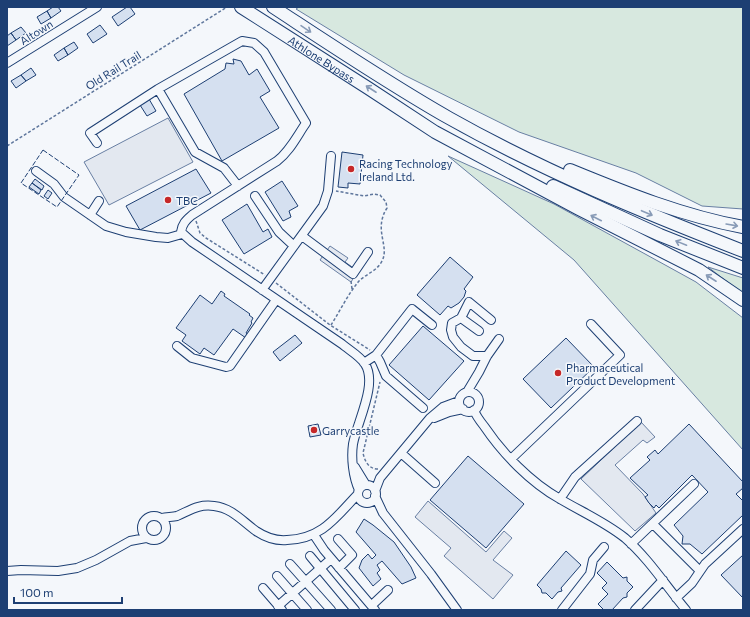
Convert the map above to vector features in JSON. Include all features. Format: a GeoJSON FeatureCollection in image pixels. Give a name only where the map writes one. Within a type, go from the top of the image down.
{"type":"FeatureCollection","features":[{"type":"Feature","properties":{"kind":"highway","name":"Athlone Bypass"},"geometry":{"type":"LineString","coordinates":[[241,7],[403,110]]}},
{"type":"Feature","properties":{"kind":"highway","name":"Athlone Bypass"},"geometry":{"type":"LineString","coordinates":[[273,7],[356,62],[411,96]]}},
{"type":"Feature","properties":{"kind":"highway"},"geometry":{"type":"LineString","coordinates":[[411,96],[548,161],[612,188],[667,207],[718,222],[743,227]]}},
{"type":"Feature","properties":{"kind":"highway"},"geometry":{"type":"LineString","coordinates":[[411,96],[494,142],[598,192],[677,226],[743,251]]}},
{"type":"Feature","properties":{"kind":"highway"},"geometry":{"type":"LineString","coordinates":[[403,110],[519,170],[584,201],[660,235],[743,268]]}},
{"type":"Feature","properties":{"kind":"highway"},"geometry":{"type":"LineString","coordinates":[[403,110],[435,132],[466,150],[699,270],[743,300]]}},
{"type":"Feature","properties":{"kind":"street","name":"Altown"},"geometry":{"type":"LineString","coordinates":[[7,63],[97,7]]}},
{"type":"Feature","properties":{"kind":"street"},"geometry":{"type":"LineString","coordinates":[[97,143],[90,133],[158,90],[242,41],[254,43],[264,52],[306,123],[290,148],[281,158],[195,213],[185,221],[182,226],[182,234]]}},
{"type":"Feature","properties":{"kind":"street"},"geometry":{"type":"LineString","coordinates":[[158,90],[194,152],[224,168],[238,186]]}},
{"type":"Feature","properties":{"kind":"street"},"geometry":{"type":"LineString","coordinates":[[262,290],[302,236],[326,200],[331,156]]}},
{"type":"Feature","properties":{"kind":"street"},"geometry":{"type":"LineString","coordinates":[[36,170],[54,184],[64,197],[106,226],[126,232],[156,237],[168,238],[182,234]]}},
{"type":"Feature","properties":{"kind":"street"},"geometry":{"type":"LineString","coordinates":[[255,196],[279,232],[294,246]]}},
{"type":"Feature","properties":{"kind":"street"},"geometry":{"type":"LineString","coordinates":[[90,215],[99,201]]}},
{"type":"Feature","properties":{"kind":"street"},"geometry":{"type":"LineString","coordinates":[[182,234],[350,350],[364,363],[369,375],[370,386],[353,445],[354,466],[363,488],[359,498],[383,513]]}},
{"type":"Feature","properties":{"kind":"street"},"geometry":{"type":"LineString","coordinates":[[302,236],[353,274],[368,252]]}},
{"type":"Feature","properties":{"kind":"street"},"geometry":{"type":"LineString","coordinates":[[177,346],[192,358],[226,367],[230,366],[276,300]]}},
{"type":"Feature","properties":{"kind":"street"},"geometry":{"type":"LineString","coordinates":[[488,356],[473,356],[461,347],[453,337],[451,330],[452,324],[461,318],[469,302],[491,320]]}},
{"type":"Feature","properties":{"kind":"street"},"geometry":{"type":"LineString","coordinates":[[364,363],[376,356],[412,309],[432,325]]}},
{"type":"Feature","properties":{"kind":"street"},"geometry":{"type":"LineString","coordinates":[[461,318],[479,331]]}},
{"type":"Feature","properties":{"kind":"street"},"geometry":{"type":"LineString","coordinates":[[511,459],[620,355],[591,324]]}},
{"type":"Feature","properties":{"kind":"street"},"geometry":{"type":"LineString","coordinates":[[480,372],[476,395],[479,401],[477,408],[468,412],[460,407],[459,401],[462,395],[467,392],[488,356],[500,339]]}},
{"type":"Feature","properties":{"kind":"street"},"geometry":{"type":"LineString","coordinates":[[376,356],[386,376],[423,408]]}},
{"type":"Feature","properties":{"kind":"street"},"geometry":{"type":"LineString","coordinates":[[467,392],[474,393],[476,395]]}},
{"type":"Feature","properties":{"kind":"street"},"geometry":{"type":"LineString","coordinates":[[130,542],[142,529],[144,522],[149,517],[155,516],[162,518],[176,516],[199,506],[214,506],[226,509],[234,513],[256,531],[272,539],[294,540],[303,539],[314,535],[344,511],[363,488],[401,453],[437,411],[459,401]]}},
{"type":"Feature","properties":{"kind":"street"},"geometry":{"type":"LineString","coordinates":[[427,422],[443,414],[462,409]]}},
{"type":"Feature","properties":{"kind":"street"},"geometry":{"type":"LineString","coordinates":[[474,410],[494,440],[511,459],[535,481],[560,499],[598,519],[631,544],[644,556],[686,610]]}},
{"type":"Feature","properties":{"kind":"street"},"geometry":{"type":"LineString","coordinates":[[560,499],[575,477],[637,421]]}},
{"type":"Feature","properties":{"kind":"street"},"geometry":{"type":"LineString","coordinates":[[401,453],[435,483]]}},
{"type":"Feature","properties":{"kind":"street"},"geometry":{"type":"LineString","coordinates":[[344,511],[373,500],[380,473]]}},
{"type":"Feature","properties":{"kind":"street"},"geometry":{"type":"LineString","coordinates":[[631,544],[694,484]]}},
{"type":"Feature","properties":{"kind":"street"},"geometry":{"type":"LineString","coordinates":[[363,488],[372,487],[383,513],[457,610]]}},
{"type":"Feature","properties":{"kind":"street"},"geometry":{"type":"LineString","coordinates":[[7,572],[21,570],[58,571],[77,568],[130,542],[146,538],[153,541],[160,540],[176,516]]}},
{"type":"Feature","properties":{"kind":"street"},"geometry":{"type":"LineString","coordinates":[[162,518],[167,528]]}},
{"type":"Feature","properties":{"kind":"street"},"geometry":{"type":"LineString","coordinates":[[653,524],[700,571]]}},
{"type":"Feature","properties":{"kind":"street"},"geometry":{"type":"LineString","coordinates":[[142,529],[146,538]]}},
{"type":"Feature","properties":{"kind":"street"},"geometry":{"type":"LineString","coordinates":[[676,598],[692,583],[705,564],[743,529]]}},
{"type":"Feature","properties":{"kind":"street"},"geometry":{"type":"LineString","coordinates":[[314,535],[339,568],[373,608],[388,590]]}},
{"type":"Feature","properties":{"kind":"street"},"geometry":{"type":"LineString","coordinates":[[338,539],[352,555],[339,568]]}},
{"type":"Feature","properties":{"kind":"street"},"geometry":{"type":"LineString","coordinates":[[562,610],[590,574],[593,560],[604,547]]}},
{"type":"Feature","properties":{"kind":"street"},"geometry":{"type":"LineString","coordinates":[[310,556],[355,610]]}},
{"type":"Feature","properties":{"kind":"street"},"geometry":{"type":"LineString","coordinates":[[263,588],[280,608],[292,594],[332,559]]}},
{"type":"Feature","properties":{"kind":"street"},"geometry":{"type":"LineString","coordinates":[[290,564],[331,610]]}},
{"type":"Feature","properties":{"kind":"street"},"geometry":{"type":"LineString","coordinates":[[277,576],[307,610]]}},
{"type":"Feature","properties":{"kind":"street"},"geometry":{"type":"LineString","coordinates":[[635,610],[663,580]]}},
{"type":"Feature","properties":{"kind":"path","name":"Old Rail Trail"},"geometry":{"type":"LineString","coordinates":[[7,146],[227,7]]}},
{"type":"Feature","properties":{"kind":"path"},"geometry":{"type":"LineString","coordinates":[[195,213],[197,226],[200,233],[219,247],[246,262],[330,325],[368,348],[376,356]]}},
{"type":"Feature","properties":{"kind":"path"},"geometry":{"type":"LineString","coordinates":[[380,379],[379,390],[363,453],[369,466],[380,473]]}},
{"type":"Feature","properties":{"kind":"shaded area"},"geometry":{"type":"Polygon","coordinates":[[[299,7],[743,7],[743,209],[702,206],[636,173],[519,132],[404,75],[296,9],[299,7]]]}},
{"type":"Feature","properties":{"kind":"shaded area"},"geometry":{"type":"Polygon","coordinates":[[[168,118],[193,162],[109,205],[84,162],[168,118]]]}},
{"type":"Feature","properties":{"kind":"shaded area"},"geometry":{"type":"Polygon","coordinates":[[[448,156],[554,204],[667,266],[696,282],[743,318],[743,450],[574,260],[448,156]]]}},
{"type":"Feature","properties":{"kind":"shaded area"},"geometry":{"type":"Polygon","coordinates":[[[330,246],[348,258],[345,262],[358,271],[351,282],[320,260],[330,246]]]}},
{"type":"Feature","properties":{"kind":"shaded area"},"geometry":{"type":"Polygon","coordinates":[[[708,267],[743,278],[743,294],[708,267]]]}},
{"type":"Feature","properties":{"kind":"shaded area"},"geometry":{"type":"Polygon","coordinates":[[[641,422],[655,437],[647,443],[643,440],[615,465],[643,494],[656,513],[635,531],[581,479],[641,422]]]}},
{"type":"Feature","properties":{"kind":"shaded area"},"geometry":{"type":"Polygon","coordinates":[[[428,501],[486,552],[504,531],[512,538],[493,560],[513,575],[493,599],[444,556],[451,548],[415,517],[428,501]]]}},
{"type":"Feature","properties":{"kind":"building"},"geometry":{"type":"Polygon","coordinates":[[[53,7],[58,7],[61,11],[51,18],[47,11],[53,7]]]}},
{"type":"Feature","properties":{"kind":"building"},"geometry":{"type":"Polygon","coordinates":[[[127,7],[130,7],[135,14],[118,26],[112,17],[127,7]]]}},
{"type":"Feature","properties":{"kind":"building"},"geometry":{"type":"Polygon","coordinates":[[[47,11],[51,18],[41,24],[37,17],[47,11]]]}},
{"type":"Feature","properties":{"kind":"building"},"geometry":{"type":"Polygon","coordinates":[[[100,25],[107,34],[93,43],[87,34],[100,25]]]}},
{"type":"Feature","properties":{"kind":"building"},"geometry":{"type":"Polygon","coordinates":[[[21,27],[26,33],[16,40],[11,33],[21,27]]]}},
{"type":"Feature","properties":{"kind":"building"},"geometry":{"type":"Polygon","coordinates":[[[11,33],[16,40],[7,46],[7,36],[11,33]]]}},
{"type":"Feature","properties":{"kind":"building"},"geometry":{"type":"Polygon","coordinates":[[[74,42],[78,48],[68,55],[64,48],[74,42]]]}},
{"type":"Feature","properties":{"kind":"building"},"geometry":{"type":"Polygon","coordinates":[[[64,48],[68,55],[58,61],[54,55],[64,48]]]}},
{"type":"Feature","properties":{"kind":"building"},"geometry":{"type":"Polygon","coordinates":[[[233,59],[241,61],[249,75],[257,69],[270,91],[260,97],[279,128],[222,161],[184,94],[225,69],[226,63],[234,64],[233,59]]]}},
{"type":"Feature","properties":{"kind":"building"},"geometry":{"type":"Polygon","coordinates":[[[31,68],[36,75],[26,81],[21,75],[31,68]]]}},
{"type":"Feature","properties":{"kind":"building"},"geometry":{"type":"Polygon","coordinates":[[[21,75],[26,81],[16,88],[11,81],[21,75]]]}},
{"type":"Feature","properties":{"kind":"building"},"geometry":{"type":"Polygon","coordinates":[[[149,99],[156,111],[147,116],[140,105],[149,99]]]}},
{"type":"Feature","properties":{"kind":"building","name":"Racing Technology Ireland Ltd."},"geometry":{"type":"Polygon","coordinates":[[[342,152],[363,155],[360,184],[348,183],[348,188],[338,187],[342,152]]]}},
{"type":"Feature","properties":{"kind":"building","name":"TBC"},"geometry":{"type":"Polygon","coordinates":[[[196,169],[211,193],[140,230],[126,206],[196,169]]]}},
{"type":"Feature","properties":{"kind":"building"},"geometry":{"type":"Polygon","coordinates":[[[35,179],[44,186],[42,190],[32,183],[35,179]]]}},
{"type":"Feature","properties":{"kind":"building"},"geometry":{"type":"Polygon","coordinates":[[[282,181],[298,206],[289,211],[291,217],[283,221],[265,192],[282,181]]]}},
{"type":"Feature","properties":{"kind":"building"},"geometry":{"type":"Polygon","coordinates":[[[32,183],[41,190],[39,194],[29,187],[32,183]]]}},
{"type":"Feature","properties":{"kind":"building"},"geometry":{"type":"Polygon","coordinates":[[[48,190],[52,193],[48,199],[44,196],[48,190]]]}},
{"type":"Feature","properties":{"kind":"building"},"geometry":{"type":"Polygon","coordinates":[[[247,204],[263,232],[268,229],[272,237],[244,254],[222,220],[247,204]]]}},
{"type":"Feature","properties":{"kind":"building"},"geometry":{"type":"Polygon","coordinates":[[[450,257],[473,277],[464,289],[466,291],[464,297],[459,303],[451,308],[448,306],[440,315],[417,295],[450,257]]]}},
{"type":"Feature","properties":{"kind":"building"},"geometry":{"type":"Polygon","coordinates":[[[221,291],[225,294],[224,296],[250,314],[249,315],[253,318],[252,323],[246,333],[249,335],[246,338],[233,329],[214,355],[204,348],[200,354],[182,341],[186,335],[176,328],[200,295],[212,304],[221,291]]]}},
{"type":"Feature","properties":{"kind":"building"},"geometry":{"type":"Polygon","coordinates":[[[423,326],[464,361],[429,400],[389,365],[423,326]]]}},
{"type":"Feature","properties":{"kind":"building"},"geometry":{"type":"Polygon","coordinates":[[[295,335],[302,343],[280,361],[273,352],[295,335]]]}},
{"type":"Feature","properties":{"kind":"building","name":"Pharmaceutical Product Development"},"geometry":{"type":"Polygon","coordinates":[[[566,338],[594,367],[551,408],[523,379],[566,338]]]}},
{"type":"Feature","properties":{"kind":"building","name":"Garrycastle"},"geometry":{"type":"Polygon","coordinates":[[[318,424],[321,435],[310,437],[308,426],[318,424]]]}},
{"type":"Feature","properties":{"kind":"building"},"geometry":{"type":"Polygon","coordinates":[[[689,424],[743,482],[743,488],[736,494],[743,501],[743,515],[702,554],[690,544],[682,544],[683,536],[674,525],[708,492],[692,475],[659,508],[656,505],[654,508],[649,503],[645,497],[648,495],[630,478],[650,460],[647,457],[655,450],[658,454],[689,424]]]}},
{"type":"Feature","properties":{"kind":"building"},"geometry":{"type":"Polygon","coordinates":[[[468,456],[524,504],[486,548],[430,500],[468,456]]]}},
{"type":"Feature","properties":{"kind":"building"},"geometry":{"type":"Polygon","coordinates":[[[364,519],[394,542],[411,567],[416,578],[402,584],[382,561],[377,565],[380,570],[377,573],[381,579],[373,586],[359,568],[362,560],[368,554],[372,559],[376,555],[356,532],[364,519]]]}},
{"type":"Feature","properties":{"kind":"building"},"geometry":{"type":"Polygon","coordinates":[[[566,551],[581,565],[561,588],[562,591],[558,592],[552,599],[546,593],[542,593],[541,589],[537,585],[566,551]]]}},
{"type":"Feature","properties":{"kind":"building"},"geometry":{"type":"Polygon","coordinates":[[[743,555],[743,598],[721,575],[743,555]]]}},
{"type":"Feature","properties":{"kind":"building"},"geometry":{"type":"Polygon","coordinates":[[[607,562],[623,578],[627,577],[627,581],[633,587],[627,593],[627,597],[623,598],[612,610],[604,610],[598,604],[608,594],[602,588],[607,583],[597,573],[607,562]]]}},
{"type":"Feature","properties":{"kind":"fence"},"geometry":{"type":"LineString","coordinates":[[43,150],[79,175],[57,207],[21,183],[43,150]]}},
{"type":"Feature","properties":{"kind":"place","name":"Racing Technology Ireland Ltd."},"geometry":{"type":"Point","coordinates":[351,169]}},
{"type":"Feature","properties":{"kind":"place","name":"TBC"},"geometry":{"type":"Point","coordinates":[168,200]}},
{"type":"Feature","properties":{"kind":"place","name":"Pharmaceutical Product Development"},"geometry":{"type":"Point","coordinates":[558,373]}},
{"type":"Feature","properties":{"kind":"place","name":"Garrycastle"},"geometry":{"type":"Point","coordinates":[314,430]}}]}
